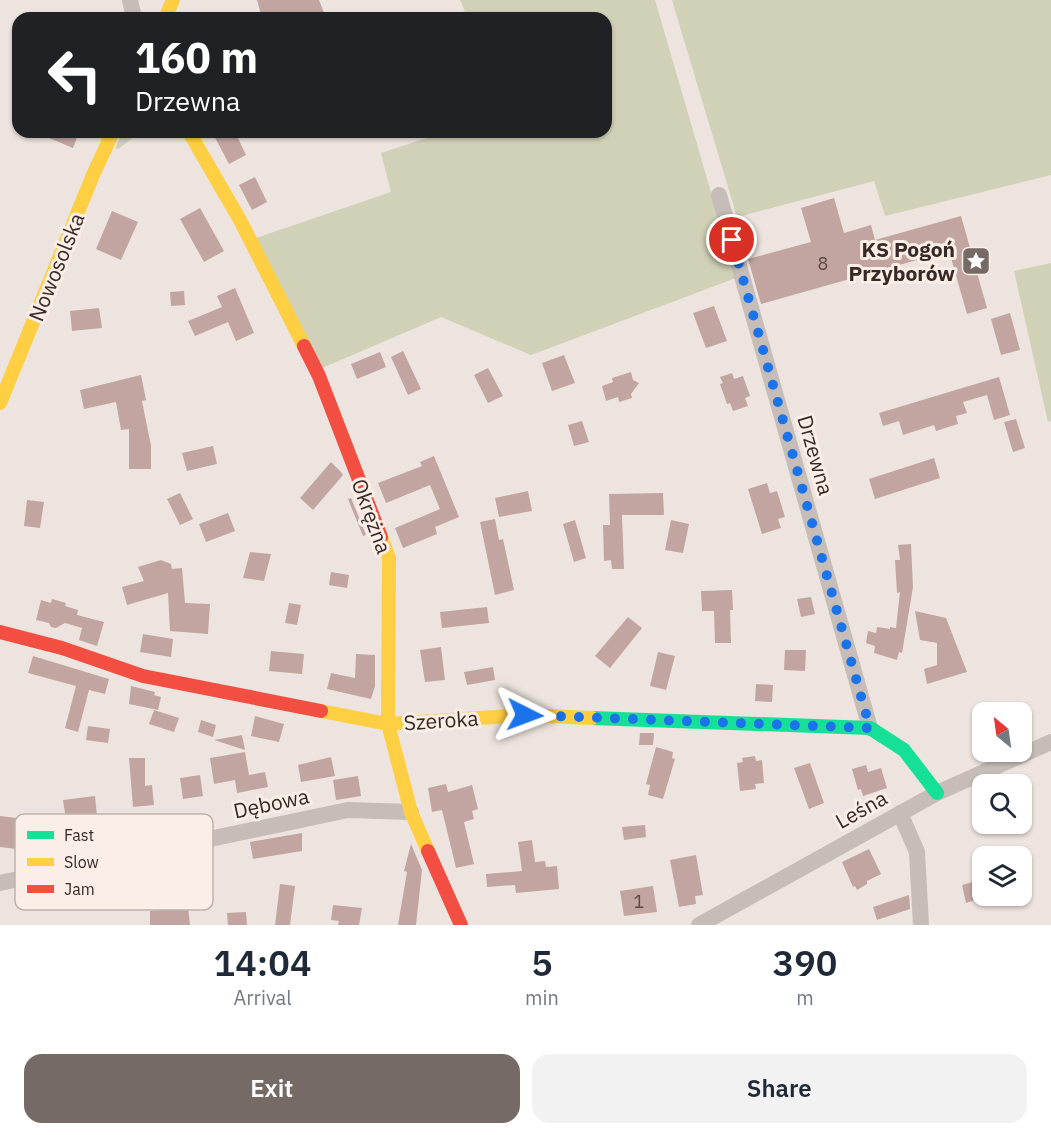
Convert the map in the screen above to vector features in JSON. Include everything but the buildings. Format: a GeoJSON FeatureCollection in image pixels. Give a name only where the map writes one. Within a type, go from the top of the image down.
{"type":"FeatureCollection","features":[{"type":"Feature","properties":{"kind":"street","name":"Nowosolska"},"geometry":{"type":"LineString","coordinates":[[0,403],[110,138]]}},
{"type":"Feature","properties":{"kind":"street","name":"Okrężna"},"geometry":{"type":"LineString","coordinates":[[192,138],[240,220],[319,376],[389,558],[388,724],[411,812],[461,925]]}},
{"type":"Feature","properties":{"kind":"street","name":"Drzewna"},"geometry":{"type":"LineString","coordinates":[[718,195],[870,728]]}},
{"type":"Feature","properties":{"kind":"street","name":"Szeroka"},"geometry":{"type":"LineString","coordinates":[[0,632],[62,648],[143,676],[388,724],[525,715],[870,728]]}},
{"type":"Feature","properties":{"kind":"street"},"geometry":{"type":"LineString","coordinates":[[870,728],[904,750],[937,793]]}},
{"type":"Feature","properties":{"kind":"street","name":"Leśna"},"geometry":{"type":"LineString","coordinates":[[699,925],[937,793],[1051,742]]}},
{"type":"Feature","properties":{"kind":"street","name":"Dębowa"},"geometry":{"type":"LineString","coordinates":[[213,838],[348,810],[411,812]]}},
{"type":"Feature","properties":{"kind":"street"},"geometry":{"type":"LineString","coordinates":[[900,813],[917,852],[921,925]]}},
{"type":"Feature","properties":{"kind":"street","name":"Dębowa"},"geometry":{"type":"LineString","coordinates":[[0,883],[15,880]]}},
{"type":"Feature","properties":{"kind":"green space"},"geometry":{"type":"Polygon","coordinates":[[[460,0],[655,0],[736,278],[531,355],[441,317],[320,369],[256,238],[391,192],[381,153],[427,138],[612,138],[612,12],[463,12],[465,11],[460,0]]]}},
{"type":"Feature","properties":{"kind":"green space"},"geometry":{"type":"Polygon","coordinates":[[[672,0],[1051,0],[1051,175],[885,216],[874,181],[737,217],[672,0]]]}},
{"type":"Feature","properties":{"kind":"green space"},"geometry":{"type":"Polygon","coordinates":[[[120,138],[132,138],[117,150],[120,138]]]}},
{"type":"Feature","properties":{"kind":"green space"},"geometry":{"type":"Polygon","coordinates":[[[1051,263],[1051,421],[1048,422],[1014,271],[1051,263]]]}},
{"type":"Feature","properties":{"kind":"traffic: fast"},"geometry":{"type":"LineString","coordinates":[[592,718],[870,728],[904,750],[937,793]]}},
{"type":"Feature","properties":{"kind":"traffic: slow"},"geometry":{"type":"LineString","coordinates":[[168,12],[173,0]]}},
{"type":"Feature","properties":{"kind":"traffic: slow"},"geometry":{"type":"LineString","coordinates":[[0,403],[110,138]]}},
{"type":"Feature","properties":{"kind":"traffic: slow"},"geometry":{"type":"LineString","coordinates":[[192,138],[240,220],[304,346]]}},
{"type":"Feature","properties":{"kind":"traffic: slow"},"geometry":{"type":"LineString","coordinates":[[381,537],[389,558],[388,724],[411,812],[428,851]]}},
{"type":"Feature","properties":{"kind":"traffic: slow"},"geometry":{"type":"LineString","coordinates":[[321,711],[388,724],[525,715],[592,718]]}},
{"type":"Feature","properties":{"kind":"traffic: jam"},"geometry":{"type":"LineString","coordinates":[[304,346],[319,376],[381,537]]}},
{"type":"Feature","properties":{"kind":"traffic: jam"},"geometry":{"type":"LineString","coordinates":[[0,632],[62,648],[143,676],[321,711]]}},
{"type":"Feature","properties":{"kind":"traffic: jam"},"geometry":{"type":"LineString","coordinates":[[428,851],[461,925]]}},
{"type":"Feature","properties":{"kind":"place","name":"KS Pogoń Przyborów"},"geometry":{"type":"Point","coordinates":[976,261]}},
{"type":"Feature","properties":{"kind":"route"},"geometry":{"type":"LineString","coordinates":[[525,715],[652,722],[870,728],[732,240]]}}]}
